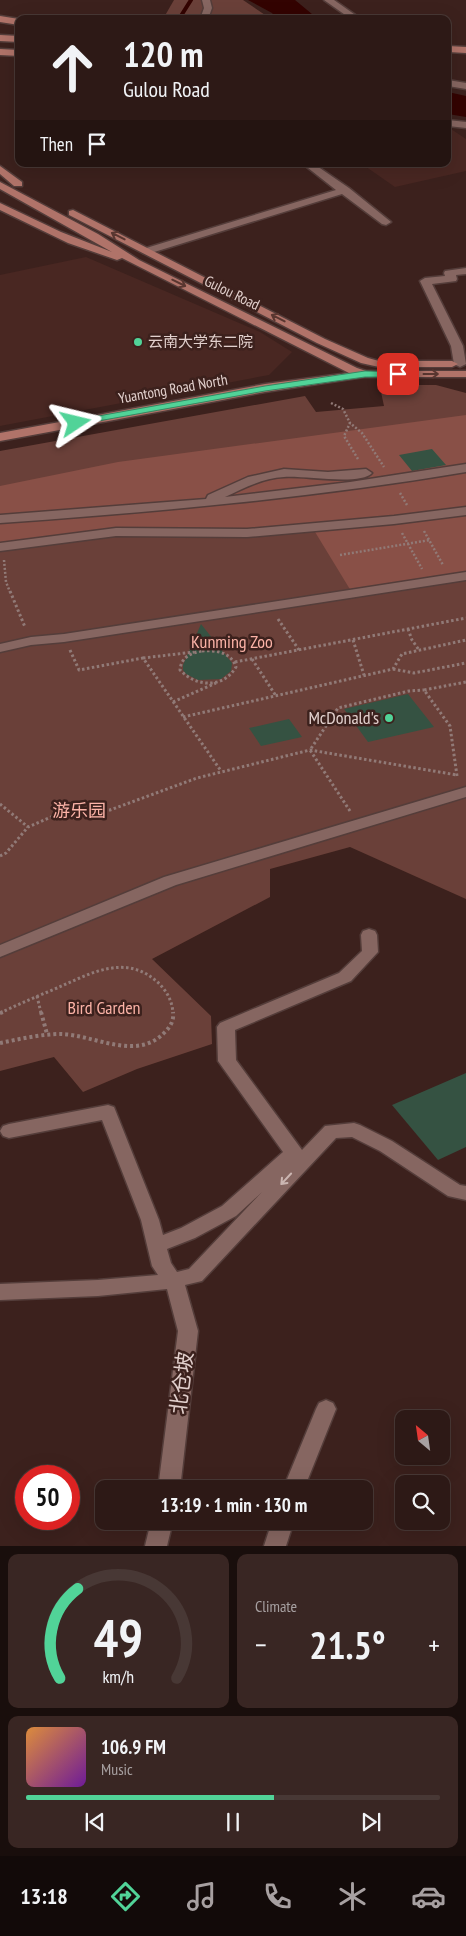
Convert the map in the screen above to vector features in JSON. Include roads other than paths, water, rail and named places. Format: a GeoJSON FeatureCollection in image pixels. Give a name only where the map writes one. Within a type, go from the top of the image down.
{"type":"FeatureCollection","features":[{"type":"Feature","properties":{"kind":"main road"},"geometry":{"type":"LineString","coordinates":[[0,19],[15,21]]}},
{"type":"Feature","properties":{"kind":"main road"},"geometry":{"type":"LineString","coordinates":[[0,26],[15,28]]}},
{"type":"Feature","properties":{"kind":"main road"},"geometry":{"type":"LineString","coordinates":[[0,38],[15,39]]}},
{"type":"Feature","properties":{"kind":"main road"},"geometry":{"type":"LineString","coordinates":[[0,45],[15,46]]}},
{"type":"Feature","properties":{"kind":"main road"},"geometry":{"type":"LineString","coordinates":[[451,49],[466,50]]}},
{"type":"Feature","properties":{"kind":"main road"},"geometry":{"type":"LineString","coordinates":[[0,52],[15,56]]}},
{"type":"Feature","properties":{"kind":"main road"},"geometry":{"type":"LineString","coordinates":[[0,57],[15,56]]}},
{"type":"Feature","properties":{"kind":"main road"},"geometry":{"type":"LineString","coordinates":[[451,56],[466,57]]}},
{"type":"Feature","properties":{"kind":"main road","name":"Gulou Road"},"geometry":{"type":"LineString","coordinates":[[0,172],[18,184],[147,251],[366,361],[379,364],[464,367]]}},
{"type":"Feature","properties":{"kind":"main road","name":"Gulou Road"},"geometry":{"type":"LineString","coordinates":[[0,185],[94,236],[135,262],[348,368],[365,374],[464,367]]}},
{"type":"Feature","properties":{"kind":"main road"},"geometry":{"type":"LineString","coordinates":[[0,195],[135,262]]}},
{"type":"Feature","properties":{"kind":"main road"},"geometry":{"type":"LineString","coordinates":[[0,206],[30,222],[90,248],[135,262]]}},
{"type":"Feature","properties":{"kind":"main road"},"geometry":{"type":"LineString","coordinates":[[292,384],[319,374],[324,369],[330,358],[330,352],[321,340]]}},
{"type":"Feature","properties":{"kind":"main road","name":"Yuantong Road North"},"geometry":{"type":"LineString","coordinates":[[292,384],[348,368],[379,364]]}},
{"type":"Feature","properties":{"kind":"main road","name":"Yuantong Road North"},"geometry":{"type":"LineString","coordinates":[[0,436],[292,384],[365,374]]}},
{"type":"Feature","properties":{"kind":"street"},"geometry":{"type":"LineString","coordinates":[[205,15],[208,8],[206,0]]}},
{"type":"Feature","properties":{"kind":"street"},"geometry":{"type":"LineString","coordinates":[[328,0],[351,15]]}},
{"type":"Feature","properties":{"kind":"street"},"geometry":{"type":"LineString","coordinates":[[451,84],[466,86]]}},
{"type":"Feature","properties":{"kind":"street"},"geometry":{"type":"LineString","coordinates":[[451,123],[466,125]]}},
{"type":"Feature","properties":{"kind":"street"},"geometry":{"type":"LineString","coordinates":[[312,167],[386,222]]}},
{"type":"Feature","properties":{"kind":"street"},"geometry":{"type":"LineString","coordinates":[[147,251],[345,190]]}},
{"type":"Feature","properties":{"kind":"street"},"geometry":{"type":"LineString","coordinates":[[464,367],[457,346],[425,281],[452,279],[449,273],[466,271]]}},
{"type":"Feature","properties":{"kind":"street"},"geometry":{"type":"LineString","coordinates":[[0,520],[203,502],[393,481],[466,468]]}},
{"type":"Feature","properties":{"kind":"street"},"geometry":{"type":"LineString","coordinates":[[203,502],[252,480],[284,473],[328,476],[366,473]]}},
{"type":"Feature","properties":{"kind":"street"},"geometry":{"type":"LineString","coordinates":[[1,547],[116,532],[247,533],[375,522],[466,511]]}},
{"type":"Feature","properties":{"kind":"street"},"geometry":{"type":"LineString","coordinates":[[0,648],[31,641],[64,638],[466,576]]}},
{"type":"Feature","properties":{"kind":"street"},"geometry":{"type":"LineString","coordinates":[[0,951],[170,880],[359,824],[464,786]]}},
{"type":"Feature","properties":{"kind":"street"},"geometry":{"type":"LineString","coordinates":[[157,1245],[188,1233],[229,1211],[294,1153],[227,1061],[226,1028],[345,977],[370,952],[369,935]]}},
{"type":"Feature","properties":{"kind":"street","name":"北仓坡"},"geometry":{"type":"LineString","coordinates":[[9,1131],[108,1112],[150,1220],[162,1266],[174,1280],[184,1308],[188,1331],[170,1480]]}},
{"type":"Feature","properties":{"kind":"street"},"geometry":{"type":"LineString","coordinates":[[0,1292],[69,1290],[174,1280],[195,1276],[331,1131],[354,1130],[386,1146],[455,1190],[466,1193]]}},
{"type":"Feature","properties":{"kind":"street"},"geometry":{"type":"LineString","coordinates":[[298,1480],[326,1409]]}},
{"type":"Feature","properties":{"kind":"street"},"geometry":{"type":"LineString","coordinates":[[156,1546],[160,1530]]}},
{"type":"Feature","properties":{"kind":"street"},"geometry":{"type":"LineString","coordinates":[[275,1546],[280,1530]]}},
{"type":"Feature","properties":{"kind":"waterway"},"geometry":{"type":"LineString","coordinates":[[182,15],[191,0]]}},
{"type":"Feature","properties":{"kind":"place","name":"云南大学东二院"},"geometry":{"type":"Point","coordinates":[138,342]}},
{"type":"Feature","properties":{"kind":"place","name":"McDonald's"},"geometry":{"type":"Point","coordinates":[389,718]}},
{"type":"Feature","properties":{"kind":"park label","name":"Kunming Zoo"},"geometry":{"type":"Point","coordinates":[232,642]}},
{"type":"Feature","properties":{"kind":"park label","name":"游乐园"},"geometry":{"type":"Point","coordinates":[79,811]}},
{"type":"Feature","properties":{"kind":"park label","name":"Bird Garden"},"geometry":{"type":"Point","coordinates":[104,1008]}}]}
